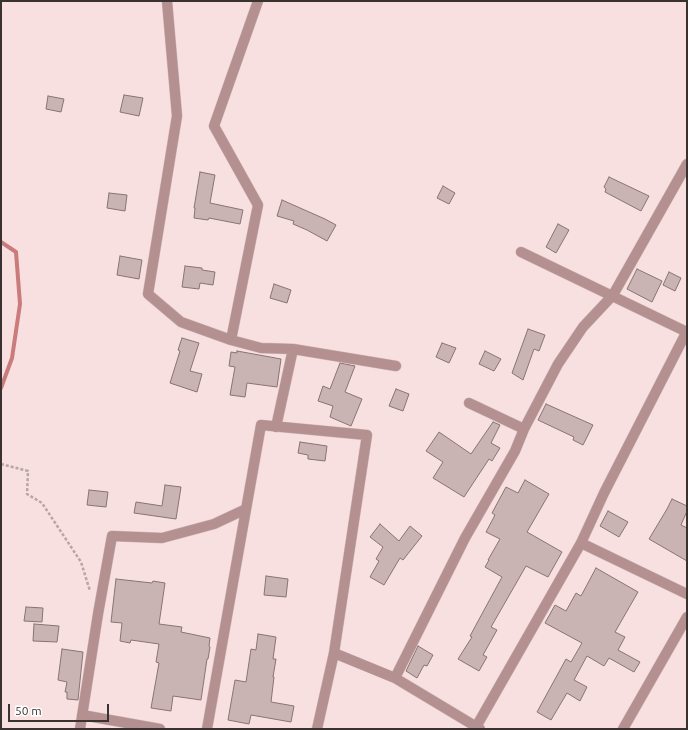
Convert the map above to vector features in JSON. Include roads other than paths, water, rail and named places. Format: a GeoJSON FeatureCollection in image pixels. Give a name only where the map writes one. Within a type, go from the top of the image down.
{"type":"FeatureCollection","features":[{"type":"Feature","properties":{"kind":"street"},"geometry":{"type":"LineString","coordinates":[[167,1],[177,116],[148,294],[181,322],[231,340],[261,348],[293,349],[396,366]]}},
{"type":"Feature","properties":{"kind":"street"},"geometry":{"type":"LineString","coordinates":[[231,340],[258,205],[214,126],[258,1]]}},
{"type":"Feature","properties":{"kind":"street"},"geometry":{"type":"LineString","coordinates":[[395,678],[465,538],[515,451],[524,429],[558,364],[583,327],[613,295],[687,164]]}},
{"type":"Feature","properties":{"kind":"street"},"geometry":{"type":"LineString","coordinates":[[334,653],[395,678],[478,728],[581,543],[604,493],[687,332],[522,252]]}},
{"type":"Feature","properties":{"kind":"street"},"geometry":{"type":"LineString","coordinates":[[276,427],[293,349]]}},
{"type":"Feature","properties":{"kind":"street"},"geometry":{"type":"LineString","coordinates":[[470,403],[524,429]]}},
{"type":"Feature","properties":{"kind":"street"},"geometry":{"type":"LineString","coordinates":[[207,729],[261,425],[367,435],[334,653],[317,729]]}},
{"type":"Feature","properties":{"kind":"street"},"geometry":{"type":"LineString","coordinates":[[80,729],[112,536],[162,538],[214,524],[246,509]]}},
{"type":"Feature","properties":{"kind":"street"},"geometry":{"type":"LineString","coordinates":[[581,543],[687,594]]}},
{"type":"Feature","properties":{"kind":"street"},"geometry":{"type":"LineString","coordinates":[[623,729],[687,617]]}},
{"type":"Feature","properties":{"kind":"street"},"geometry":{"type":"LineString","coordinates":[[82,715],[160,729]]}},
{"type":"Feature","properties":{"kind":"waterway"},"geometry":{"type":"LineString","coordinates":[[1,242],[16,252],[20,304],[12,358],[1,388]]}}]}
